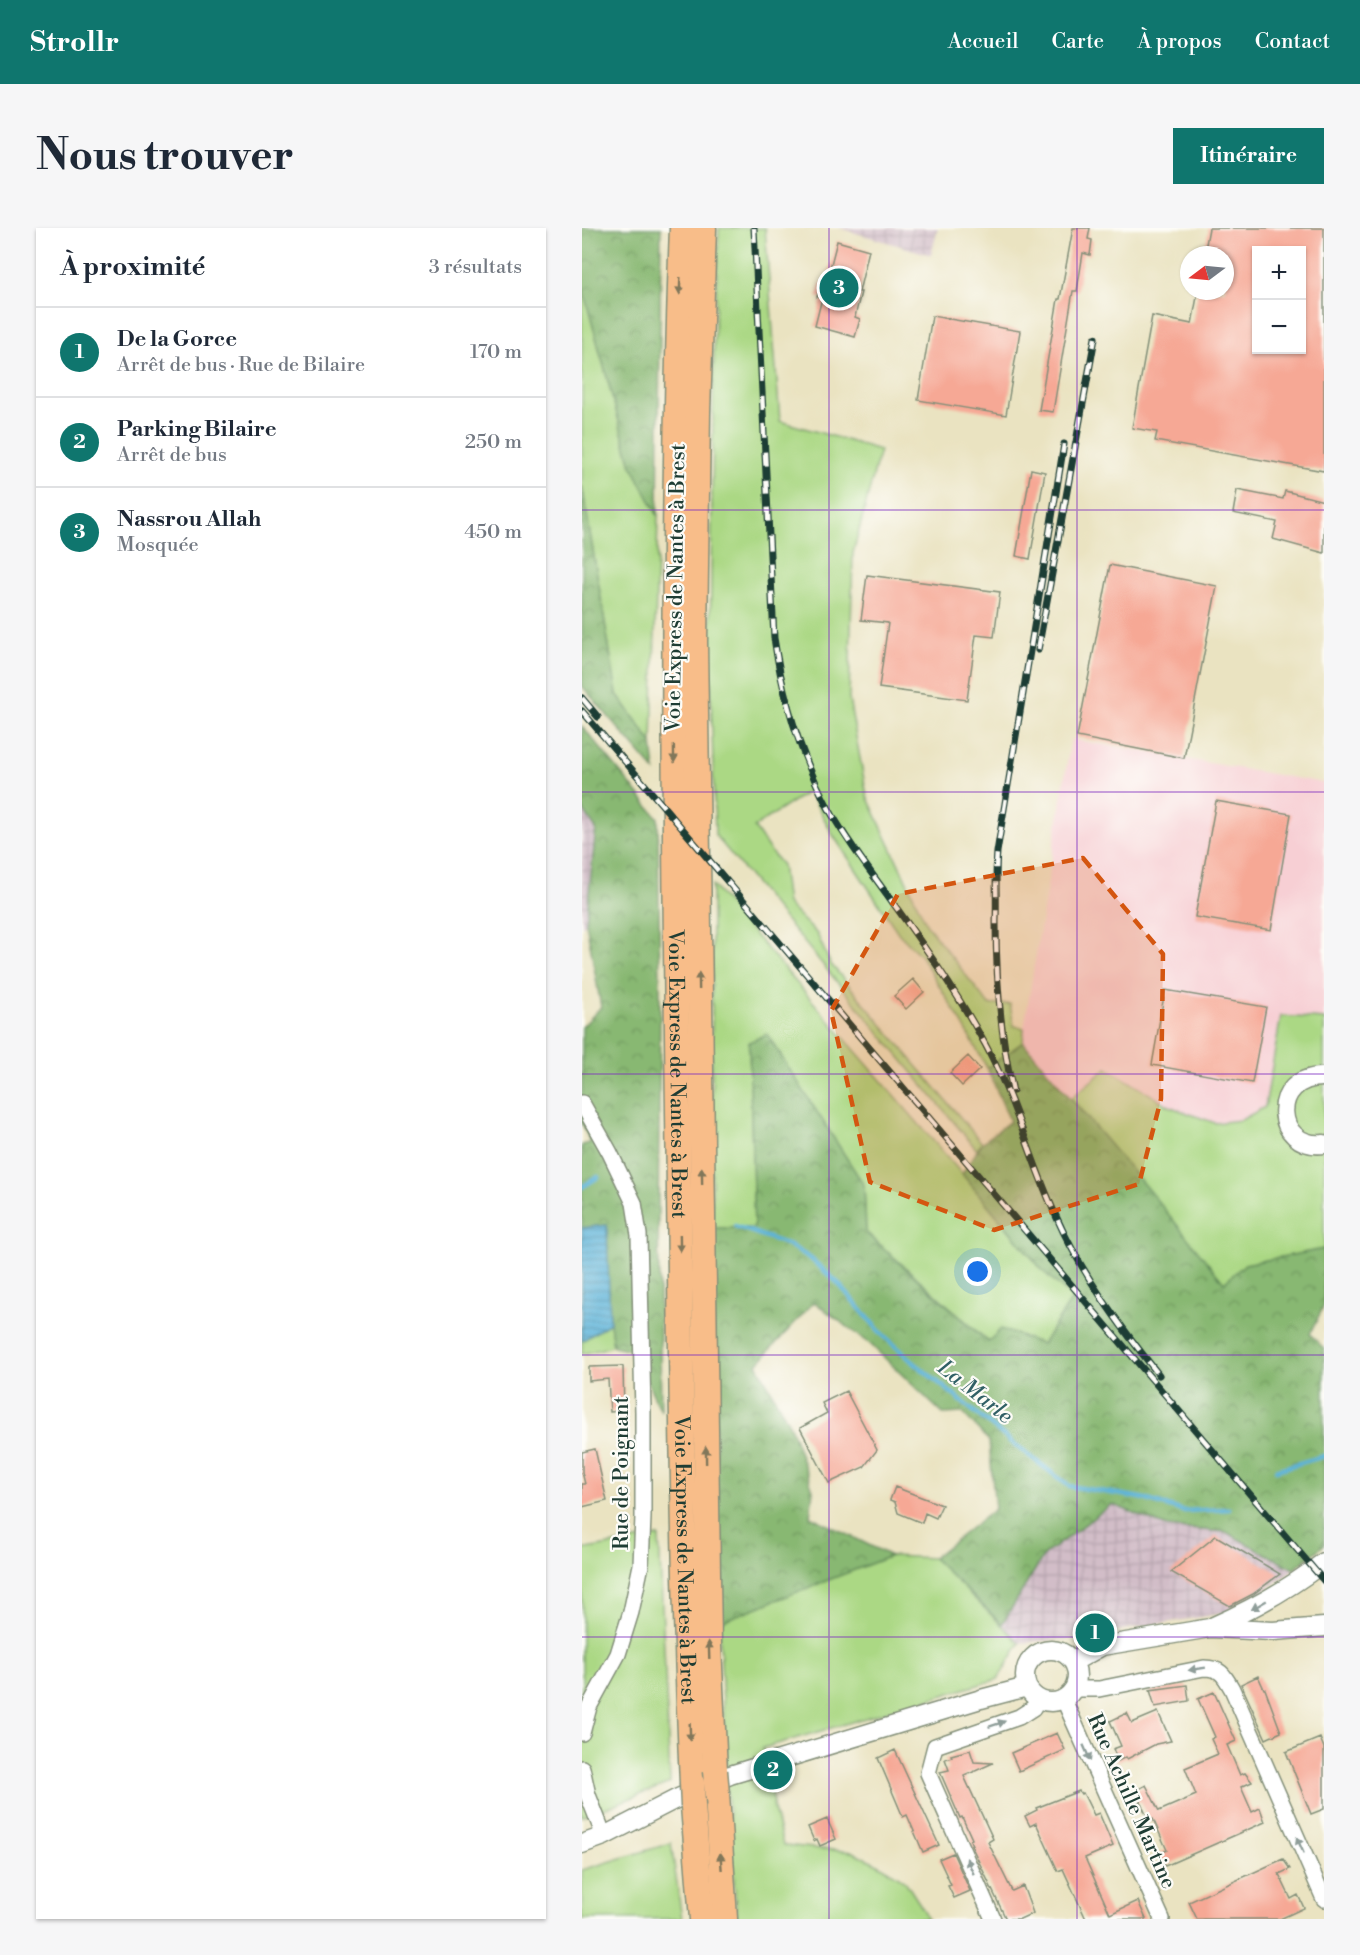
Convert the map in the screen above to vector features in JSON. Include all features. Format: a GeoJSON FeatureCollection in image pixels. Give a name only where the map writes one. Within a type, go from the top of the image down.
{"type":"FeatureCollection","features":[{"type":"Feature","properties":{"kind":"highway","name":"Voie Express de Nantes à Brest"},"geometry":{"type":"LineString","coordinates":[[682,228],[674,518],[673,719],[683,1506],[693,1795],[702,1919]]}},
{"type":"Feature","properties":{"kind":"highway","name":"Voie Express de Nantes à Brest"},"geometry":{"type":"LineString","coordinates":[[704,228],[696,516],[695,699],[709,1634],[725,1919]]}},
{"type":"Feature","properties":{"kind":"street"},"geometry":{"type":"LineString","coordinates":[[1322,1147],[1302,1141],[1291,1132],[1285,1119],[1284,1105],[1289,1092],[1299,1082],[1312,1077],[1324,1077]]}},
{"type":"Feature","properties":{"kind":"street","name":"Rue de Poignant"},"geometry":{"type":"LineString","coordinates":[[582,1103],[634,1203],[639,1235],[643,1517],[641,1565],[631,1612],[618,1654],[589,1707],[582,1733]]}},
{"type":"Feature","properties":{"kind":"street"},"geometry":{"type":"LineString","coordinates":[[1210,1628],[1253,1609],[1324,1562]]}},
{"type":"Feature","properties":{"kind":"street"},"geometry":{"type":"LineString","coordinates":[[1073,1662],[1102,1646],[1210,1628],[1272,1631],[1324,1627]]}},
{"type":"Feature","properties":{"kind":"street"},"geometry":{"type":"LineString","coordinates":[[993,1919],[928,1773],[935,1746],[1019,1717],[1033,1708],[1032,1693],[1024,1674],[1028,1664],[1037,1654],[1052,1650],[1064,1653],[1073,1662],[1077,1674],[1069,1694]]}},
{"type":"Feature","properties":{"kind":"street"},"geometry":{"type":"LineString","coordinates":[[582,1844],[604,1836],[730,1775],[981,1699],[1032,1693],[1052,1703],[1069,1694],[1214,1668],[1224,1675],[1232,1689],[1324,1899]]}},
{"type":"Feature","properties":{"kind":"street","name":"Rue Achille Martine"},"geometry":{"type":"LineString","coordinates":[[1069,1694],[1162,1919]]}},
{"type":"Feature","properties":{"kind":"street"},"geometry":{"type":"LineString","coordinates":[[582,1768],[588,1795],[604,1836]]}},
{"type":"Feature","properties":{"kind":"highlighted area"},"geometry":{"type":"Polygon","coordinates":[[[1083,858],[1163,954],[1161,1099],[1139,1184],[994,1230],[870,1182],[831,1011],[898,894],[1083,858]]]}},
{"type":"Feature","properties":{"kind":"shaded area"},"geometry":{"type":"Polygon","coordinates":[[[839,228],[938,228],[931,255],[839,228]]]}},
{"type":"Feature","properties":{"kind":"shaded area"},"geometry":{"type":"Polygon","coordinates":[[[1071,739],[1324,783],[1324,1019],[1281,1016],[1265,1107],[1241,1120],[1215,1123],[1171,1107],[1107,1068],[1071,1098],[1023,1042],[1071,739]]]}},
{"type":"Feature","properties":{"kind":"shaded area"},"geometry":{"type":"Polygon","coordinates":[[[582,808],[596,829],[586,922],[582,927],[582,808]]]}},
{"type":"Feature","properties":{"kind":"shaded area"},"geometry":{"type":"Polygon","coordinates":[[[1112,1504],[1167,1527],[1226,1532],[1294,1569],[1237,1611],[1069,1639],[1020,1643],[1002,1624],[1044,1555],[1112,1504]]]}},
{"type":"Feature","properties":{"kind":"green space"},"geometry":{"type":"Polygon","coordinates":[[[582,228],[661,228],[658,516],[630,462],[582,286],[582,228]]]}},
{"type":"Feature","properties":{"kind":"green space"},"geometry":{"type":"Polygon","coordinates":[[[719,228],[765,228],[780,421],[880,450],[853,553],[849,699],[867,796],[927,925],[989,1005],[1010,1004],[1014,1026],[1024,1028],[1023,1042],[987,1068],[921,956],[899,934],[833,835],[809,791],[754,827],[782,865],[787,904],[817,934],[830,963],[982,1143],[977,1150],[715,835],[710,656],[714,345],[719,228]]]}},
{"type":"Feature","properties":{"kind":"green space"},"geometry":{"type":"Polygon","coordinates":[[[582,286],[630,462],[658,516],[652,743],[617,694],[582,485],[582,286]]]}},
{"type":"Feature","properties":{"kind":"green space"},"geometry":{"type":"Polygon","coordinates":[[[582,485],[617,694],[652,743],[655,771],[582,686],[582,485]]]}},
{"type":"Feature","properties":{"kind":"green space"},"geometry":{"type":"Polygon","coordinates":[[[582,726],[658,818],[660,998],[658,1219],[661,1411],[632,1350],[613,1346],[606,1225],[582,1228],[582,1145],[590,1143],[582,1122],[582,1027],[601,1007],[586,922],[596,829],[582,808],[582,726]]]}},
{"type":"Feature","properties":{"kind":"green space"},"geometry":{"type":"Polygon","coordinates":[[[712,885],[1044,1272],[1073,1298],[1042,1344],[1001,1329],[989,1342],[866,1232],[864,1185],[749,1043],[754,1229],[712,1228],[712,885]]]}},
{"type":"Feature","properties":{"kind":"green space"},"geometry":{"type":"Polygon","coordinates":[[[1281,1016],[1324,1019],[1324,1249],[1245,1264],[1224,1284],[1071,1098],[1107,1068],[1171,1107],[1215,1123],[1241,1120],[1265,1107],[1281,1016]]]}},
{"type":"Feature","properties":{"kind":"green space"},"geometry":{"type":"Polygon","coordinates":[[[767,1034],[864,1185],[866,1233],[988,1342],[1001,1329],[1042,1344],[1073,1298],[1044,1272],[962,1174],[982,1143],[1010,1121],[987,1068],[1023,1042],[1224,1283],[1245,1264],[1324,1249],[1324,1305],[1310,1334],[1324,1349],[1324,1545],[1294,1569],[1226,1532],[1167,1527],[1112,1504],[1044,1555],[1002,1624],[933,1558],[995,1509],[989,1441],[963,1413],[943,1414],[869,1343],[814,1302],[757,1364],[790,1426],[813,1490],[810,1516],[891,1556],[719,1622],[712,1228],[754,1228],[749,1042],[767,1034]]]}},
{"type":"Feature","properties":{"kind":"green space"},"geometry":{"type":"Polygon","coordinates":[[[610,1323],[613,1346],[582,1354],[582,1341],[610,1323]]]}},
{"type":"Feature","properties":{"kind":"green space"},"geometry":{"type":"Polygon","coordinates":[[[659,1536],[670,1783],[582,1817],[582,1550],[659,1536]]]}},
{"type":"Feature","properties":{"kind":"green space"},"geometry":{"type":"Polygon","coordinates":[[[891,1556],[933,1558],[1020,1643],[998,1679],[763,1748],[783,1845],[853,1852],[880,1865],[905,1881],[927,1919],[737,1919],[728,1802],[719,1622],[891,1556]]]}},
{"type":"Feature","properties":{"kind":"green space"},"geometry":{"type":"Polygon","coordinates":[[[671,1843],[682,1919],[582,1919],[582,1870],[671,1843]]]}},
{"type":"Feature","properties":{"kind":"water"},"geometry":{"type":"Polygon","coordinates":[[[607,1225],[610,1323],[582,1341],[582,1228],[607,1225]]]}},
{"type":"Feature","properties":{"kind":"building"},"geometry":{"type":"Polygon","coordinates":[[[1073,228],[1090,228],[1088,239],[1092,240],[1090,255],[1083,253],[1077,291],[1073,291],[1053,412],[1039,410],[1058,299],[1060,299],[1073,228]]]}},
{"type":"Feature","properties":{"kind":"building"},"geometry":{"type":"Polygon","coordinates":[[[1209,228],[1324,228],[1324,471],[1155,441],[1157,432],[1132,428],[1152,316],[1192,324],[1196,300],[1234,300],[1234,246],[1206,246],[1209,228]]]}},
{"type":"Feature","properties":{"kind":"building"},"geometry":{"type":"Polygon","coordinates":[[[837,241],[869,250],[859,292],[861,292],[855,317],[860,319],[855,337],[815,326],[822,298],[817,297],[821,283],[826,284],[837,241]]]}},
{"type":"Feature","properties":{"kind":"building"},"geometry":{"type":"Polygon","coordinates":[[[932,316],[1020,331],[1006,415],[918,400],[932,316]]]}},
{"type":"Feature","properties":{"kind":"building"},"geometry":{"type":"Polygon","coordinates":[[[1031,469],[1045,472],[1030,559],[1016,556],[1031,469]]]}},
{"type":"Feature","properties":{"kind":"building"},"geometry":{"type":"Polygon","coordinates":[[[1237,490],[1283,499],[1285,491],[1324,501],[1324,553],[1273,539],[1277,522],[1233,513],[1237,490]]]}},
{"type":"Feature","properties":{"kind":"building"},"geometry":{"type":"Polygon","coordinates":[[[1110,565],[1217,586],[1184,758],[1077,737],[1110,565]]]}},
{"type":"Feature","properties":{"kind":"building"},"geometry":{"type":"Polygon","coordinates":[[[867,575],[1000,592],[994,637],[976,635],[967,700],[879,688],[888,623],[861,620],[867,575]]]}},
{"type":"Feature","properties":{"kind":"building"},"geometry":{"type":"Polygon","coordinates":[[[1216,801],[1291,814],[1271,930],[1195,917],[1216,801]]]}},
{"type":"Feature","properties":{"kind":"building"},"geometry":{"type":"Polygon","coordinates":[[[913,979],[924,992],[906,1009],[894,996],[913,979]]]}},
{"type":"Feature","properties":{"kind":"building"},"geometry":{"type":"Polygon","coordinates":[[[1165,990],[1266,1007],[1252,1083],[1152,1065],[1165,990]]]}},
{"type":"Feature","properties":{"kind":"building"},"geometry":{"type":"Polygon","coordinates":[[[968,1056],[980,1069],[962,1086],[950,1073],[968,1056]]]}},
{"type":"Feature","properties":{"kind":"building"},"geometry":{"type":"Polygon","coordinates":[[[623,1366],[624,1411],[610,1412],[608,1379],[589,1381],[589,1367],[623,1366]]]}},
{"type":"Feature","properties":{"kind":"building"},"geometry":{"type":"Polygon","coordinates":[[[846,1391],[877,1450],[864,1467],[829,1483],[800,1428],[827,1413],[822,1403],[846,1391]]]}},
{"type":"Feature","properties":{"kind":"building"},"geometry":{"type":"Polygon","coordinates":[[[595,1449],[607,1501],[582,1507],[582,1484],[585,1484],[582,1472],[582,1452],[595,1449]]]}},
{"type":"Feature","properties":{"kind":"building"},"geometry":{"type":"Polygon","coordinates":[[[895,1487],[942,1505],[936,1518],[925,1513],[922,1523],[898,1513],[895,1502],[890,1500],[895,1487]]]}},
{"type":"Feature","properties":{"kind":"building"},"geometry":{"type":"Polygon","coordinates":[[[1216,1536],[1280,1574],[1253,1594],[1230,1606],[1171,1572],[1216,1536]]]}},
{"type":"Feature","properties":{"kind":"building"},"geometry":{"type":"Polygon","coordinates":[[[1258,1676],[1281,1732],[1266,1739],[1241,1684],[1258,1676]]]}},
{"type":"Feature","properties":{"kind":"building"},"geometry":{"type":"Polygon","coordinates":[[[1187,1685],[1189,1701],[1155,1707],[1150,1690],[1187,1685]]]}},
{"type":"Feature","properties":{"kind":"building"},"geometry":{"type":"Polygon","coordinates":[[[1214,1692],[1236,1741],[1227,1745],[1240,1775],[1245,1773],[1252,1782],[1241,1787],[1252,1812],[1260,1808],[1265,1822],[1165,1866],[1159,1853],[1167,1850],[1153,1819],[1149,1821],[1140,1801],[1136,1803],[1131,1793],[1146,1785],[1159,1811],[1196,1795],[1185,1768],[1218,1754],[1211,1739],[1215,1737],[1198,1699],[1214,1692]]]}},
{"type":"Feature","properties":{"kind":"building"},"geometry":{"type":"Polygon","coordinates":[[[1158,1712],[1171,1741],[1156,1744],[1127,1759],[1126,1757],[1118,1761],[1113,1749],[1121,1746],[1110,1721],[1127,1713],[1132,1723],[1158,1712]]]}},
{"type":"Feature","properties":{"kind":"building"},"geometry":{"type":"Polygon","coordinates":[[[1057,1733],[1065,1750],[1019,1771],[1011,1753],[1057,1733]]]}},
{"type":"Feature","properties":{"kind":"building"},"geometry":{"type":"Polygon","coordinates":[[[1320,1738],[1324,1748],[1324,1809],[1311,1814],[1286,1752],[1320,1738]]]}},
{"type":"Feature","properties":{"kind":"building"},"geometry":{"type":"Polygon","coordinates":[[[895,1750],[939,1845],[923,1852],[907,1815],[903,1817],[878,1758],[895,1750]]]}},
{"type":"Feature","properties":{"kind":"building"},"geometry":{"type":"Polygon","coordinates":[[[970,1750],[974,1762],[993,1763],[964,1776],[993,1839],[988,1842],[1012,1891],[1023,1886],[1033,1913],[1020,1919],[1006,1919],[940,1772],[949,1770],[945,1759],[970,1750]]]}},
{"type":"Feature","properties":{"kind":"building"},"geometry":{"type":"Polygon","coordinates":[[[1079,1791],[1083,1793],[1094,1815],[1099,1813],[1113,1846],[1085,1858],[1110,1914],[1138,1901],[1146,1919],[1086,1919],[1063,1869],[1058,1871],[1036,1823],[1030,1826],[1025,1816],[1037,1810],[1036,1808],[1079,1791]]]}},
{"type":"Feature","properties":{"kind":"building"},"geometry":{"type":"Polygon","coordinates":[[[827,1819],[836,1839],[820,1846],[817,1839],[814,1841],[808,1827],[827,1819]]]}},
{"type":"Feature","properties":{"kind":"building"},"geometry":{"type":"Polygon","coordinates":[[[953,1853],[970,1891],[954,1898],[948,1886],[951,1885],[939,1859],[953,1853]]]}},
{"type":"Feature","properties":{"kind":"building"},"geometry":{"type":"Polygon","coordinates":[[[1283,1859],[1290,1869],[1279,1874],[1291,1899],[1298,1895],[1304,1908],[1280,1919],[1197,1919],[1189,1902],[1283,1859]]]}},
{"type":"Feature","properties":{"kind":"waterway"},"geometry":{"type":"LineString","coordinates":[[582,1187],[598,1177]]}},
{"type":"Feature","properties":{"kind":"waterway","name":"La Marle"},"geometry":{"type":"LineString","coordinates":[[735,1226],[789,1245],[811,1259],[837,1282],[882,1334],[912,1361],[1069,1486],[1141,1498],[1183,1511],[1229,1509]]}},
{"type":"Feature","properties":{"kind":"waterway","name":"La Marle"},"geometry":{"type":"LineString","coordinates":[[1276,1470],[1324,1456]]}},
{"type":"Feature","properties":{"kind":"railway"},"geometry":{"type":"LineString","coordinates":[[754,228],[774,638],[782,683],[801,747],[819,789],[857,854],[939,968],[985,1044],[1005,1086],[1066,1238],[1116,1319],[1159,1375]]}},
{"type":"Feature","properties":{"kind":"railway"},"geometry":{"type":"LineString","coordinates":[[1038,650],[1095,338]]}},
{"type":"Feature","properties":{"kind":"railway"},"geometry":{"type":"LineString","coordinates":[[1013,1091],[1005,1049],[998,986],[997,852],[1064,444]]}},
{"type":"Feature","properties":{"kind":"railway"},"geometry":{"type":"LineString","coordinates":[[582,698],[598,717]]}},
{"type":"Feature","properties":{"kind":"railway"},"geometry":{"type":"LineString","coordinates":[[582,711],[1324,1581]]}},
{"type":"Feature","properties":{"kind":"place","name":"Nassrou Allah"},"geometry":{"type":"Point","coordinates":[839,288]}},
{"type":"Feature","properties":{"kind":"place","name":"De la Gorce"},"geometry":{"type":"Point","coordinates":[1095,1633]}},
{"type":"Feature","properties":{"kind":"place","name":"Parking Bilaire"},"geometry":{"type":"Point","coordinates":[773,1770]}}]}
